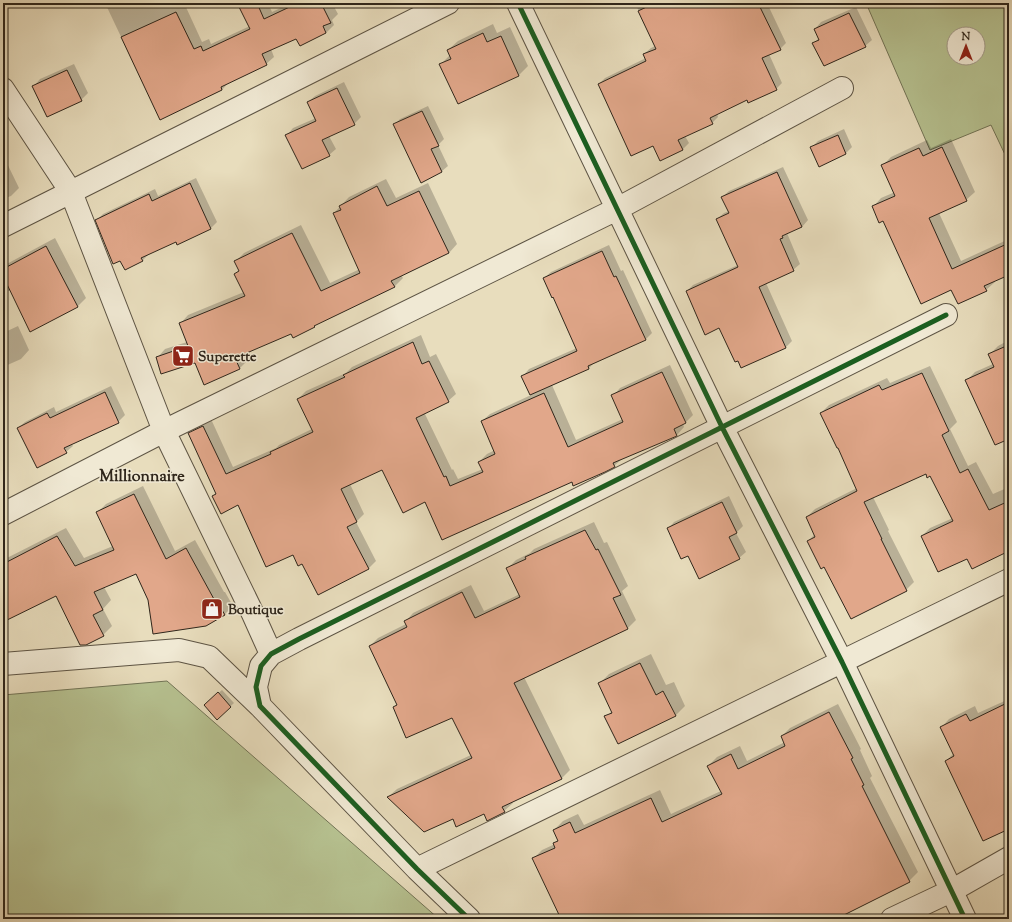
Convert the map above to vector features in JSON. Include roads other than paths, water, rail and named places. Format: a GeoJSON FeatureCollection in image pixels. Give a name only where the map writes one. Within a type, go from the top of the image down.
{"type":"FeatureCollection","features":[{"type":"Feature","properties":{"kind":"street"},"geometry":{"type":"LineString","coordinates":[[3,226],[448,3]]}},
{"type":"Feature","properties":{"kind":"street"},"geometry":{"type":"LineString","coordinates":[[518,3],[722,427],[842,662],[965,919]]}},
{"type":"Feature","properties":{"kind":"street"},"geometry":{"type":"LineString","coordinates":[[3,514],[164,431],[617,209],[842,88]]}},
{"type":"Feature","properties":{"kind":"street"},"geometry":{"type":"LineString","coordinates":[[3,89],[71,192],[164,431],[271,654]]}},
{"type":"Feature","properties":{"kind":"street"},"geometry":{"type":"LineString","coordinates":[[260,706],[256,687],[261,666],[271,654],[946,315]]}},
{"type":"Feature","properties":{"kind":"street"},"geometry":{"type":"LineString","coordinates":[[417,869],[1009,580]]}},
{"type":"Feature","properties":{"kind":"street"},"geometry":{"type":"LineString","coordinates":[[3,664],[179,650],[209,657],[260,706],[417,869],[469,919]]}},
{"type":"Feature","properties":{"kind":"street"},"geometry":{"type":"LineString","coordinates":[[892,919],[951,891],[1009,858]]}},
{"type":"Feature","properties":{"kind":"place","name":"Superette"},"geometry":{"type":"Point","coordinates":[183,356]}},
{"type":"Feature","properties":{"kind":"place","name":"Boutique"},"geometry":{"type":"Point","coordinates":[212,609]}},
{"type":"Feature","properties":{"kind":"district","name":"Millionnaire"},"geometry":{"type":"Point","coordinates":[142,475]}}]}
